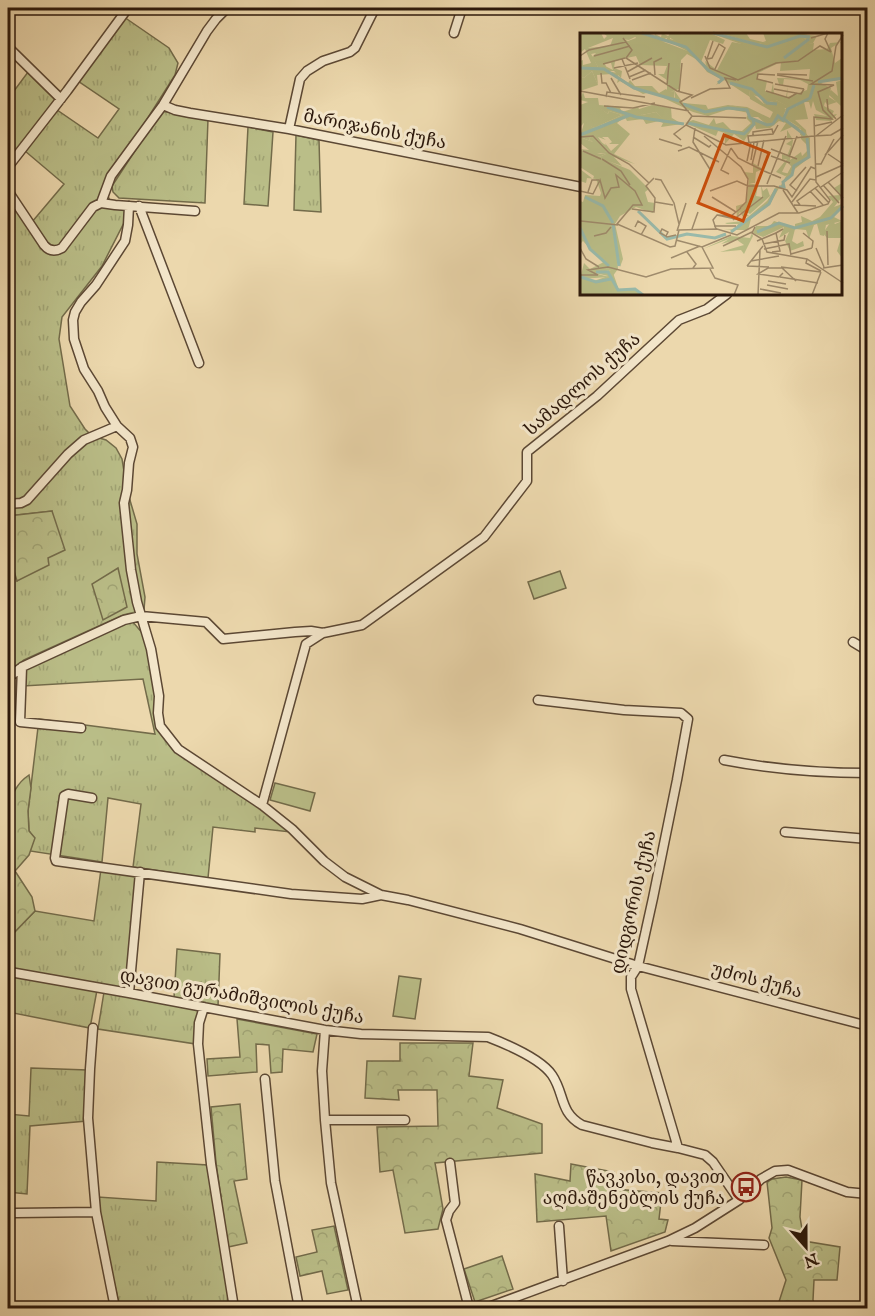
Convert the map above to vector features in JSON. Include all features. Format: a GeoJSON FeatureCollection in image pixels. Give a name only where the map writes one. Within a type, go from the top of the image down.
{"type":"FeatureCollection","features":[{"type":"Feature","properties":{"kind":"street"},"geometry":{"type":"LineString","coordinates":[[8,167],[128,8]]}},
{"type":"Feature","properties":{"kind":"street"},"geometry":{"type":"LineString","coordinates":[[101,203],[111,176],[163,105],[207,31],[227,8]]}},
{"type":"Feature","properties":{"kind":"street"},"geometry":{"type":"LineString","coordinates":[[289,129],[300,80],[307,71],[323,61],[350,52],[355,48],[375,8]]}},
{"type":"Feature","properties":{"kind":"street"},"geometry":{"type":"LineString","coordinates":[[454,33],[462,8]]}},
{"type":"Feature","properties":{"kind":"street"},"geometry":{"type":"LineString","coordinates":[[8,47],[61,99]]}},
{"type":"Feature","properties":{"kind":"street","name":"მარიჯანის ქუჩა"},"geometry":{"type":"LineString","coordinates":[[163,105],[190,113],[289,129],[580,187]]}},
{"type":"Feature","properties":{"kind":"street"},"geometry":{"type":"LineString","coordinates":[[8,190],[47,249],[52,251],[62,248],[93,207],[101,203],[195,211]]}},
{"type":"Feature","properties":{"kind":"street"},"geometry":{"type":"LineString","coordinates":[[129,206],[125,241],[75,312],[74,339],[84,369],[111,418],[130,438],[133,447],[129,463],[128,490],[124,503],[136,603],[151,649],[159,696],[160,726],[178,749],[262,805],[292,829],[324,861],[345,877],[381,895]]}},
{"type":"Feature","properties":{"kind":"street"},"geometry":{"type":"LineString","coordinates":[[139,206],[198,363]]}},
{"type":"Feature","properties":{"kind":"street","name":"სამადლოს ქუჩა"},"geometry":{"type":"LineString","coordinates":[[141,616],[206,622],[223,639],[305,631],[323,633],[362,625],[484,537],[527,481],[527,452],[597,396],[679,320],[707,309],[724,296]]}},
{"type":"Feature","properties":{"kind":"street"},"geometry":{"type":"LineString","coordinates":[[8,504],[27,500],[68,454],[84,440],[117,426]]}},
{"type":"Feature","properties":{"kind":"street"},"geometry":{"type":"LineString","coordinates":[[8,678],[22,667],[124,620],[141,616]]}},
{"type":"Feature","properties":{"kind":"street"},"geometry":{"type":"LineString","coordinates":[[262,805],[306,644],[323,633]]}},
{"type":"Feature","properties":{"kind":"street"},"geometry":{"type":"LineString","coordinates":[[853,642],[867,651]]}},
{"type":"Feature","properties":{"kind":"street"},"geometry":{"type":"LineString","coordinates":[[22,667],[20,722],[81,728]]}},
{"type":"Feature","properties":{"kind":"street","name":"დიდგორის ქუჩა"},"geometry":{"type":"LineString","coordinates":[[538,700],[624,711],[681,714],[688,719],[638,966],[631,977],[631,989],[678,1148]]}},
{"type":"Feature","properties":{"kind":"street"},"geometry":{"type":"LineString","coordinates":[[724,760],[752,766],[867,773]]}},
{"type":"Feature","properties":{"kind":"street"},"geometry":{"type":"LineString","coordinates":[[92,798],[65,795],[56,860],[291,894],[362,899],[381,895]]}},
{"type":"Feature","properties":{"kind":"street"},"geometry":{"type":"LineString","coordinates":[[785,832],[867,839]]}},
{"type":"Feature","properties":{"kind":"street"},"geometry":{"type":"LineString","coordinates":[[129,993],[140,872]]}},
{"type":"Feature","properties":{"kind":"street","name":"უძოს ქუჩა"},"geometry":{"type":"LineString","coordinates":[[381,895],[520,928],[638,966],[867,1026]]}},
{"type":"Feature","properties":{"kind":"street","name":"დავით გურამიშვილის ქუჩა"},"geometry":{"type":"LineString","coordinates":[[10,972],[326,1030],[361,1034],[488,1037],[542,1064],[551,1073],[567,1112],[582,1125],[678,1148]]}},
{"type":"Feature","properties":{"kind":"street"},"geometry":{"type":"LineString","coordinates":[[204,1006],[199,1023],[199,1055],[211,1164],[234,1308]]}},
{"type":"Feature","properties":{"kind":"street"},"geometry":{"type":"LineString","coordinates":[[93,1028],[88,1118],[96,1212],[115,1308]]}},
{"type":"Feature","properties":{"kind":"street"},"geometry":{"type":"LineString","coordinates":[[326,1030],[322,1071],[331,1183],[358,1308]]}},
{"type":"Feature","properties":{"kind":"street"},"geometry":{"type":"LineString","coordinates":[[265,1079],[275,1181],[299,1308]]}},
{"type":"Feature","properties":{"kind":"street"},"geometry":{"type":"LineString","coordinates":[[325,1120],[405,1120]]}},
{"type":"Feature","properties":{"kind":"street"},"geometry":{"type":"LineString","coordinates":[[678,1148],[705,1155],[713,1162],[739,1200]]}},
{"type":"Feature","properties":{"kind":"street"},"geometry":{"type":"LineString","coordinates":[[450,1163],[455,1203],[446,1220],[469,1308]]}},
{"type":"Feature","properties":{"kind":"street"},"geometry":{"type":"LineString","coordinates":[[486,1308],[668,1241],[696,1228],[739,1200],[761,1179],[775,1171],[788,1170],[847,1192],[867,1194]]}},
{"type":"Feature","properties":{"kind":"street"},"geometry":{"type":"LineString","coordinates":[[16,1213],[96,1212]]}},
{"type":"Feature","properties":{"kind":"street"},"geometry":{"type":"LineString","coordinates":[[559,1226],[563,1281]]}},
{"type":"Feature","properties":{"kind":"street"},"geometry":{"type":"LineString","coordinates":[[668,1241],[764,1245]]}},
{"type":"Feature","properties":{"kind":"green space"},"geometry":{"type":"Polygon","coordinates":[[[124,17],[169,48],[178,63],[175,75],[107,185],[112,204],[132,207],[102,266],[62,317],[59,339],[70,406],[90,434],[83,436],[72,445],[25,498],[8,502],[8,202],[32,222],[64,184],[25,151],[57,110],[98,138],[119,109],[78,81],[124,17]]]}},
{"type":"Feature","properties":{"kind":"green space"},"geometry":{"type":"Polygon","coordinates":[[[28,72],[57,99],[8,162],[8,99],[28,72]]]}},
{"type":"Feature","properties":{"kind":"green space"},"geometry":{"type":"Polygon","coordinates":[[[161,111],[208,119],[205,203],[119,198],[113,192],[112,186],[161,111]]]}},
{"type":"Feature","properties":{"kind":"green space"},"geometry":{"type":"Polygon","coordinates":[[[248,127],[273,132],[268,206],[244,204],[248,127]]]}},
{"type":"Feature","properties":{"kind":"green space"},"geometry":{"type":"Polygon","coordinates":[[[296,135],[319,140],[321,212],[294,210],[296,135]]]}},
{"type":"Feature","properties":{"kind":"green space"},"geometry":{"type":"Polygon","coordinates":[[[96,437],[106,440],[116,448],[122,459],[127,490],[137,524],[137,554],[145,597],[144,610],[123,615],[24,660],[8,672],[8,551],[17,581],[48,558],[52,511],[8,516],[8,506],[22,505],[85,442],[96,437]]]}},
{"type":"Feature","properties":{"kind":"green space"},"geometry":{"type":"Polygon","coordinates":[[[52,511],[65,550],[48,558],[49,565],[17,581],[8,551],[8,516],[52,511]]]}},
{"type":"Feature","properties":{"kind":"green space"},"geometry":{"type":"Polygon","coordinates":[[[118,568],[127,607],[103,620],[92,584],[118,568]]]}},
{"type":"Feature","properties":{"kind":"green space"},"geometry":{"type":"Polygon","coordinates":[[[560,571],[566,588],[534,599],[528,582],[560,571]]]}},
{"type":"Feature","properties":{"kind":"green space"},"geometry":{"type":"Polygon","coordinates":[[[132,621],[144,635],[156,695],[155,715],[173,748],[257,804],[291,832],[255,828],[255,832],[213,827],[208,878],[133,867],[141,804],[108,798],[102,862],[30,851],[34,838],[29,831],[28,811],[39,719],[155,734],[143,679],[23,686],[24,669],[132,621]]]}},
{"type":"Feature","properties":{"kind":"green space"},"geometry":{"type":"Polygon","coordinates":[[[29,775],[31,788],[28,811],[29,831],[35,838],[29,855],[15,871],[32,897],[35,911],[8,939],[8,808],[15,789],[29,775]]]}},
{"type":"Feature","properties":{"kind":"green space"},"geometry":{"type":"Polygon","coordinates":[[[275,783],[315,793],[310,811],[270,800],[275,783]]]}},
{"type":"Feature","properties":{"kind":"green space"},"geometry":{"type":"Polygon","coordinates":[[[101,869],[138,875],[127,989],[9,968],[8,939],[35,911],[94,921],[101,869]]]}},
{"type":"Feature","properties":{"kind":"green space"},"geometry":{"type":"Polygon","coordinates":[[[177,949],[220,954],[218,1006],[174,998],[177,949]]]}},
{"type":"Feature","properties":{"kind":"green space"},"geometry":{"type":"Polygon","coordinates":[[[8,974],[97,990],[90,1028],[8,1012],[8,974]]]}},
{"type":"Feature","properties":{"kind":"green space"},"geometry":{"type":"Polygon","coordinates":[[[399,976],[421,979],[415,1019],[393,1016],[399,976]]]}},
{"type":"Feature","properties":{"kind":"green space"},"geometry":{"type":"Polygon","coordinates":[[[104,992],[200,1009],[195,1023],[196,1044],[98,1029],[104,992]]]}},
{"type":"Feature","properties":{"kind":"green space"},"geometry":{"type":"Polygon","coordinates":[[[237,1019],[317,1034],[313,1052],[283,1049],[282,1072],[271,1073],[269,1045],[256,1044],[257,1072],[208,1076],[207,1059],[240,1057],[237,1019]]]}},
{"type":"Feature","properties":{"kind":"green space"},"geometry":{"type":"Polygon","coordinates":[[[400,1043],[473,1043],[469,1076],[503,1080],[497,1108],[542,1124],[542,1153],[435,1163],[443,1209],[438,1229],[405,1233],[393,1170],[380,1172],[377,1127],[438,1126],[437,1090],[398,1090],[399,1100],[365,1098],[367,1061],[400,1061],[400,1043]]]}},
{"type":"Feature","properties":{"kind":"green space"},"geometry":{"type":"Polygon","coordinates":[[[31,1068],[87,1070],[87,1121],[30,1126],[27,1194],[8,1192],[8,1114],[29,1116],[31,1068]]]}},
{"type":"Feature","properties":{"kind":"green space"},"geometry":{"type":"Polygon","coordinates":[[[240,1104],[247,1179],[234,1181],[247,1243],[228,1247],[211,1107],[240,1104]]]}},
{"type":"Feature","properties":{"kind":"green space"},"geometry":{"type":"Polygon","coordinates":[[[157,1162],[208,1165],[232,1308],[149,1308],[148,1305],[120,1308],[100,1220],[98,1197],[156,1201],[157,1162]]]}},
{"type":"Feature","properties":{"kind":"green space"},"geometry":{"type":"Polygon","coordinates":[[[571,1164],[614,1172],[614,1189],[662,1193],[659,1219],[668,1220],[665,1232],[611,1251],[606,1216],[537,1222],[535,1174],[570,1181],[571,1164]]]}},
{"type":"Feature","properties":{"kind":"green space"},"geometry":{"type":"Polygon","coordinates":[[[786,1177],[802,1180],[800,1217],[804,1241],[840,1247],[837,1280],[814,1280],[813,1300],[816,1308],[777,1308],[786,1280],[769,1238],[772,1228],[767,1182],[786,1177]]]}},
{"type":"Feature","properties":{"kind":"green space"},"geometry":{"type":"Polygon","coordinates":[[[334,1226],[348,1290],[327,1294],[322,1271],[300,1276],[296,1257],[317,1252],[312,1230],[334,1226]]]}},
{"type":"Feature","properties":{"kind":"green space"},"geometry":{"type":"Polygon","coordinates":[[[502,1256],[513,1289],[475,1302],[464,1269],[502,1256]]]}},
{"type":"Feature","properties":{"kind":"place","name":"წავკისი, დავით აღმაშენებლის ქუჩა"},"geometry":{"type":"Point","coordinates":[746,1187]}}]}
